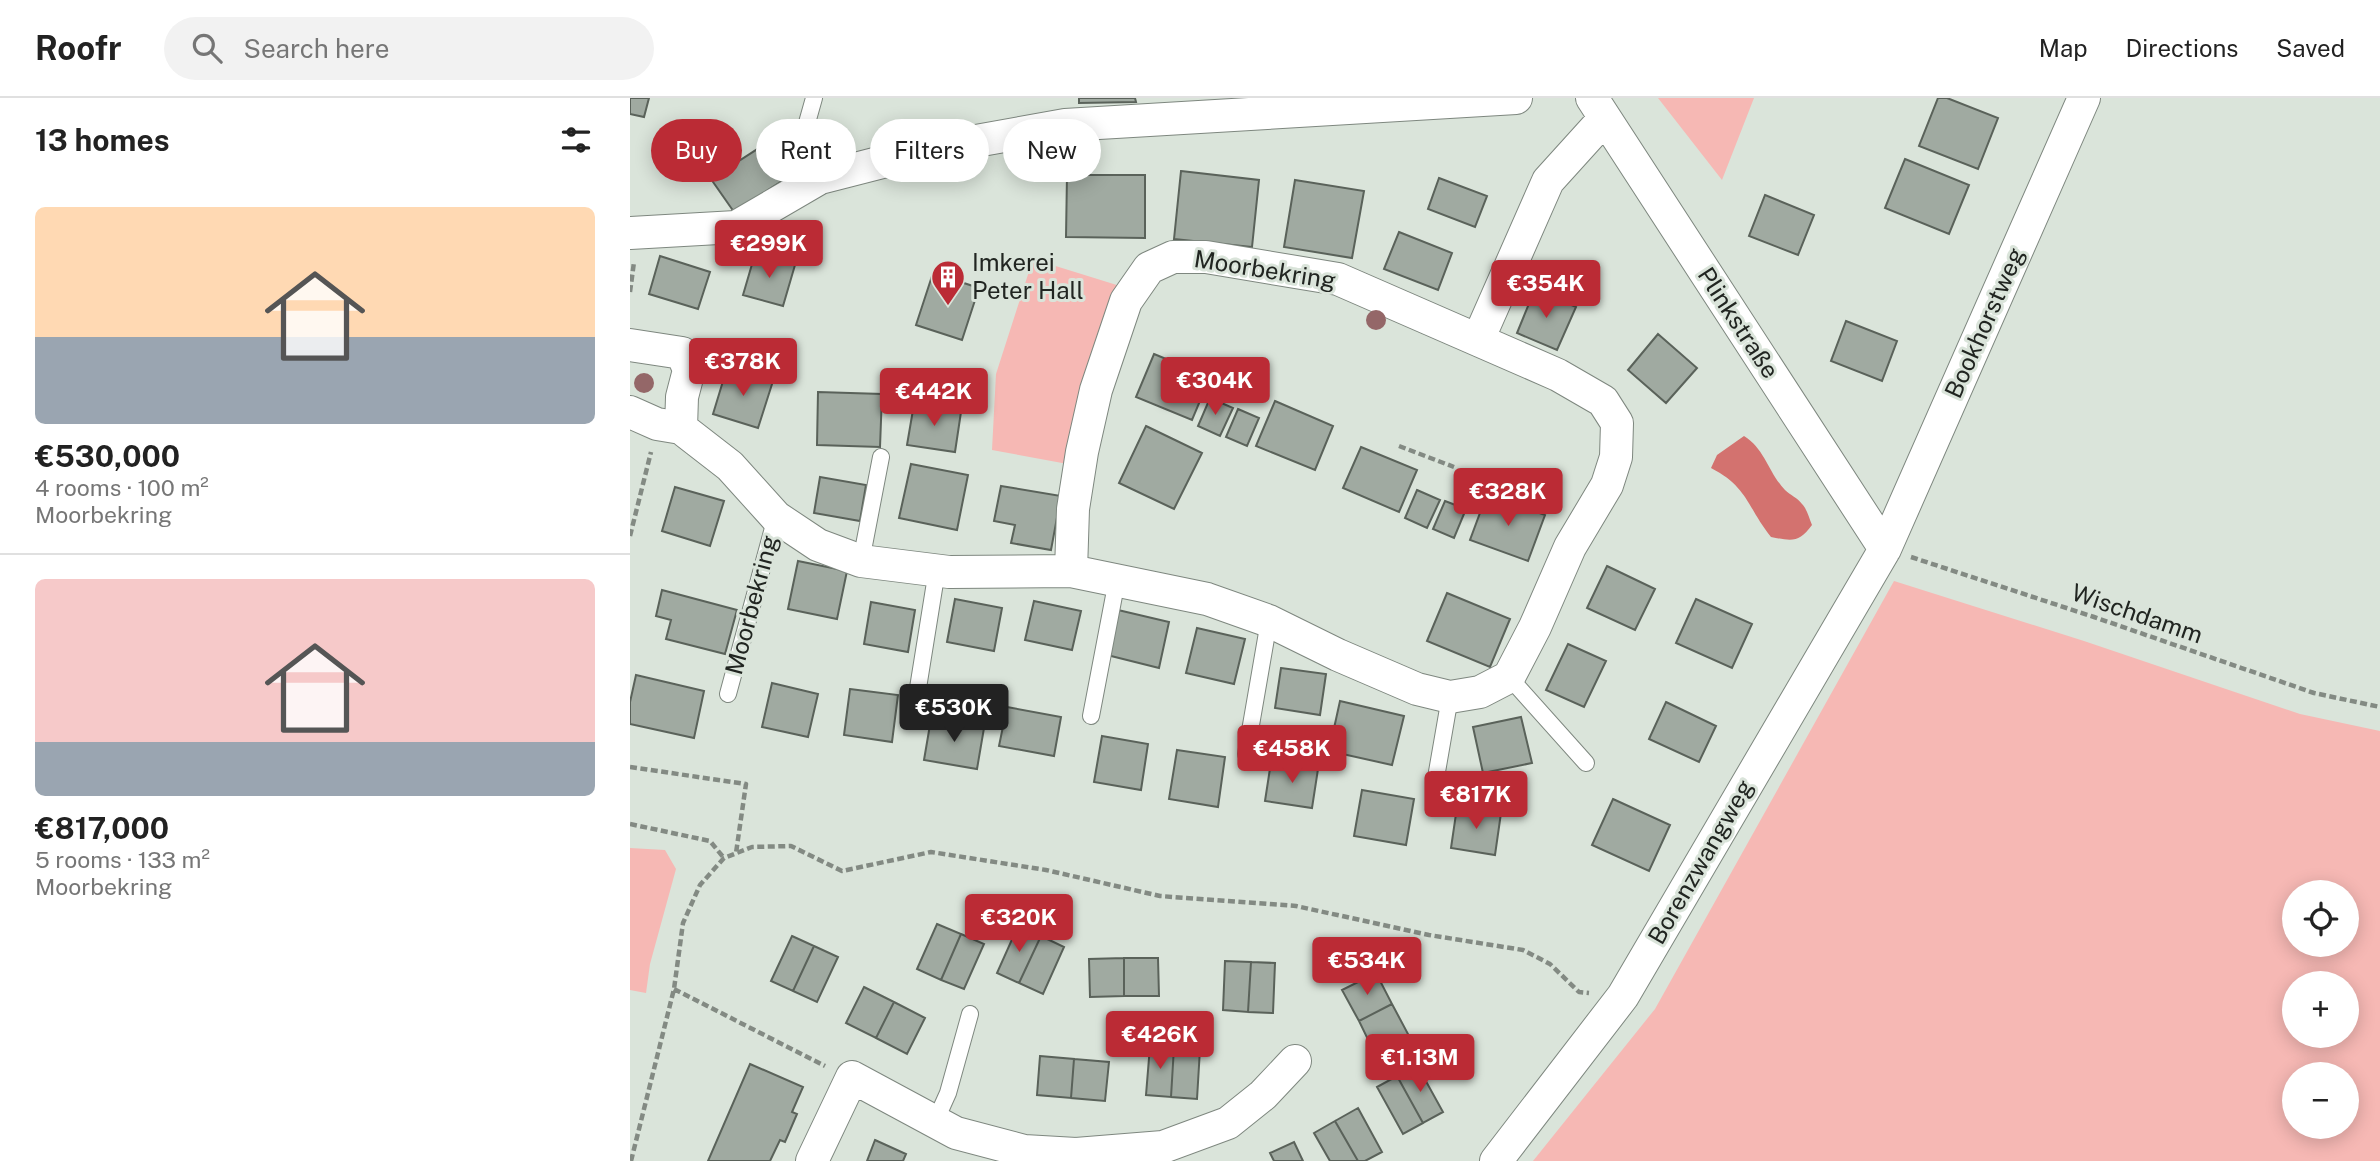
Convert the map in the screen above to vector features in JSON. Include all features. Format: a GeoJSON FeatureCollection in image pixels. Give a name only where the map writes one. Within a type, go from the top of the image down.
{"type":"FeatureCollection","features":[{"type":"Feature","properties":{"kind":"street"},"geometry":{"type":"LineString","coordinates":[[856,169],[937,148],[1065,125],[1516,98]]}},
{"type":"Feature","properties":{"kind":"street","name":"Bookhorstweg"},"geometry":{"type":"LineString","coordinates":[[1885,549],[2084,98]]}},
{"type":"Feature","properties":{"kind":"street"},"geometry":{"type":"LineString","coordinates":[[1478,340],[1548,181],[1598,108]]}},
{"type":"Feature","properties":{"kind":"street","name":"Plinkstraße"},"geometry":{"type":"LineString","coordinates":[[1598,108],[1885,549]]}},
{"type":"Feature","properties":{"kind":"street"},"geometry":{"type":"LineString","coordinates":[[630,233],[736,227],[813,182]]}},
{"type":"Feature","properties":{"kind":"street","name":"Moorbekring"},"geometry":{"type":"LineString","coordinates":[[656,421],[730,466],[776,517],[818,545],[861,561],[937,570],[1071,571],[1207,599],[1269,621],[1417,689],[1450,697],[1480,692],[1509,677],[1570,547],[1607,485],[1616,457],[1617,423],[1603,401],[1558,375],[1338,279],[1206,257],[1173,257],[1149,268],[1126,302],[1096,390],[1073,509],[1071,571]]}},
{"type":"Feature","properties":{"kind":"street"},"geometry":{"type":"LineString","coordinates":[[630,345],[682,353],[688,370],[682,397],[656,421]]}},
{"type":"Feature","properties":{"kind":"street","name":"Borenzwangweg"},"geometry":{"type":"LineString","coordinates":[[1496,1161],[1623,996],[1885,549]]}},
{"type":"Feature","properties":{"kind":"street"},"geometry":{"type":"LineString","coordinates":[[813,1161],[852,1077],[956,1133],[1024,1151],[1076,1154],[1163,1147],[1228,1123],[1264,1095],[1295,1061]]}},
{"type":"Feature","properties":{"kind":"lane"},"geometry":{"type":"LineString","coordinates":[[808,119],[814,98]]}},
{"type":"Feature","properties":{"kind":"lane"},"geometry":{"type":"LineString","coordinates":[[861,561],[881,457]]}},
{"type":"Feature","properties":{"kind":"lane","name":"Moorbekring"},"geometry":{"type":"LineString","coordinates":[[728,694],[776,517]]}},
{"type":"Feature","properties":{"kind":"lane"},"geometry":{"type":"LineString","coordinates":[[918,688],[937,570]]}},
{"type":"Feature","properties":{"kind":"lane"},"geometry":{"type":"LineString","coordinates":[[1091,716],[1117,580]]}},
{"type":"Feature","properties":{"kind":"lane"},"geometry":{"type":"LineString","coordinates":[[1246,754],[1269,621]]}},
{"type":"Feature","properties":{"kind":"lane"},"geometry":{"type":"LineString","coordinates":[[1509,677],[1586,763]]}},
{"type":"Feature","properties":{"kind":"lane"},"geometry":{"type":"LineString","coordinates":[[1434,789],[1450,697]]}},
{"type":"Feature","properties":{"kind":"lane"},"geometry":{"type":"LineString","coordinates":[[935,1122],[948,1093],[970,1014]]}},
{"type":"Feature","properties":{"kind":"path"},"geometry":{"type":"LineString","coordinates":[[630,536],[656,421]]}},
{"type":"Feature","properties":{"kind":"path"},"geometry":{"type":"LineString","coordinates":[[1399,446],[1454,467]]}},
{"type":"Feature","properties":{"kind":"path","name":"Wischdamm"},"geometry":{"type":"LineString","coordinates":[[1885,549],[2314,693],[2380,707]]}},
{"type":"Feature","properties":{"kind":"path"},"geometry":{"type":"LineString","coordinates":[[630,767],[746,784],[736,853]]}},
{"type":"Feature","properties":{"kind":"path"},"geometry":{"type":"LineString","coordinates":[[630,824],[710,841],[724,858]]}},
{"type":"Feature","properties":{"kind":"path"},"geometry":{"type":"LineString","coordinates":[[631,1161],[674,989],[683,923],[700,885],[724,858],[752,846],[791,846],[842,871],[932,852],[1046,870],[1160,896],[1296,906],[1429,935],[1523,950],[1550,964],[1580,992],[1623,996]]}},
{"type":"Feature","properties":{"kind":"path"},"geometry":{"type":"LineString","coordinates":[[674,989],[824,1066],[852,1077]]}},
{"type":"Feature","properties":{"kind":"shaded area"},"geometry":{"type":"Polygon","coordinates":[[[1658,98],[1754,98],[1722,180],[1658,98]]]}},
{"type":"Feature","properties":{"kind":"shaded area"},"geometry":{"type":"Polygon","coordinates":[[[1033,259],[1120,286],[1073,465],[992,450],[996,374],[1033,259]]]}},
{"type":"Feature","properties":{"kind":"shaded area"},"geometry":{"type":"Polygon","coordinates":[[[1744,436],[1757,447],[1785,490],[1805,508],[1812,525],[1799,538],[1790,540],[1771,537],[1740,490],[1711,468],[1717,455],[1744,436]]]}},
{"type":"Feature","properties":{"kind":"shaded area"},"geometry":{"type":"Polygon","coordinates":[[[1894,581],[2084,641],[2300,714],[2380,731],[2380,1161],[1533,1161],[1655,1009],[1894,581]]]}},
{"type":"Feature","properties":{"kind":"shaded area"},"geometry":{"type":"Polygon","coordinates":[[[630,848],[665,850],[676,869],[650,964],[646,993],[630,990],[630,848]]]}},
{"type":"Feature","properties":{"kind":"building"},"geometry":{"type":"Polygon","coordinates":[[[630,98],[649,98],[644,117],[630,114],[630,98]]]}},
{"type":"Feature","properties":{"kind":"building"},"geometry":{"type":"Polygon","coordinates":[[[1079,98],[1135,98],[1136,102],[1079,103],[1079,98]]]}},
{"type":"Feature","properties":{"kind":"building"},"geometry":{"type":"Polygon","coordinates":[[[1938,98],[1947,98],[1998,118],[1978,169],[1919,146],[1938,98]]]}},
{"type":"Feature","properties":{"kind":"building"},"geometry":{"type":"Polygon","coordinates":[[[756,150],[756,182],[780,182],[734,212],[713,182],[742,182],[742,159],[756,150]]]}},
{"type":"Feature","properties":{"kind":"building"},"geometry":{"type":"Polygon","coordinates":[[[1905,159],[1969,185],[1949,234],[1885,208],[1905,159]]]}},
{"type":"Feature","properties":{"kind":"building"},"geometry":{"type":"Polygon","coordinates":[[[1181,171],[1259,180],[1252,247],[1174,239],[1181,171]]]}},
{"type":"Feature","properties":{"kind":"building"},"geometry":{"type":"Polygon","coordinates":[[[1101,175],[1145,175],[1145,238],[1066,237],[1067,182],[1101,182],[1101,175]]]}},
{"type":"Feature","properties":{"kind":"building"},"geometry":{"type":"Polygon","coordinates":[[[1439,178],[1487,196],[1475,227],[1428,209],[1439,178]]]}},
{"type":"Feature","properties":{"kind":"building"},"geometry":{"type":"Polygon","coordinates":[[[1295,180],[1364,191],[1352,258],[1284,247],[1295,180]]]}},
{"type":"Feature","properties":{"kind":"building"},"geometry":{"type":"Polygon","coordinates":[[[1765,195],[1814,215],[1798,255],[1749,236],[1765,195]]]}},
{"type":"Feature","properties":{"kind":"building"},"geometry":{"type":"Polygon","coordinates":[[[1399,232],[1452,253],[1438,290],[1384,269],[1399,232]]]}},
{"type":"Feature","properties":{"kind":"building"},"geometry":{"type":"Polygon","coordinates":[[[755,254],[795,265],[783,306],[743,295],[755,254]]]}},
{"type":"Feature","properties":{"kind":"building"},"geometry":{"type":"Polygon","coordinates":[[[660,256],[710,272],[698,309],[649,294],[660,256]]]}},
{"type":"Feature","properties":{"kind":"building","name":"Imkerei Peter Hall"},"geometry":{"type":"Polygon","coordinates":[[[933,273],[979,288],[962,340],[916,325],[933,273]]]}},
{"type":"Feature","properties":{"kind":"building"},"geometry":{"type":"Polygon","coordinates":[[[1535,289],[1576,307],[1557,350],[1517,333],[1535,289]]]}},
{"type":"Feature","properties":{"kind":"building"},"geometry":{"type":"Polygon","coordinates":[[[1846,321],[1897,341],[1882,381],[1831,361],[1846,321]]]}},
{"type":"Feature","properties":{"kind":"building"},"geometry":{"type":"Polygon","coordinates":[[[1658,334],[1697,368],[1666,403],[1628,370],[1658,334]]]}},
{"type":"Feature","properties":{"kind":"building"},"geometry":{"type":"Polygon","coordinates":[[[1154,354],[1210,377],[1192,420],[1136,397],[1154,354]]]}},
{"type":"Feature","properties":{"kind":"building"},"geometry":{"type":"Polygon","coordinates":[[[727,368],[773,381],[758,428],[713,414],[727,368]]]}},
{"type":"Feature","properties":{"kind":"building"},"geometry":{"type":"Polygon","coordinates":[[[818,392],[882,394],[880,447],[817,445],[818,392]]]}},
{"type":"Feature","properties":{"kind":"building"},"geometry":{"type":"Polygon","coordinates":[[[1210,398],[1233,408],[1220,436],[1198,426],[1210,398]]]}},
{"type":"Feature","properties":{"kind":"building"},"geometry":{"type":"Polygon","coordinates":[[[1275,401],[1333,426],[1315,470],[1256,446],[1275,401]]]}},
{"type":"Feature","properties":{"kind":"building"},"geometry":{"type":"Polygon","coordinates":[[[914,404],[961,412],[955,452],[907,445],[914,404]]]}},
{"type":"Feature","properties":{"kind":"building"},"geometry":{"type":"Polygon","coordinates":[[[1238,409],[1259,418],[1247,446],[1226,437],[1238,409]]]}},
{"type":"Feature","properties":{"kind":"building"},"geometry":{"type":"Polygon","coordinates":[[[1146,426],[1202,453],[1174,509],[1119,483],[1146,426]]]}},
{"type":"Feature","properties":{"kind":"building"},"geometry":{"type":"Polygon","coordinates":[[[1361,447],[1417,470],[1399,512],[1343,488],[1361,447]]]}},
{"type":"Feature","properties":{"kind":"building"},"geometry":{"type":"Polygon","coordinates":[[[911,464],[968,475],[957,530],[899,518],[911,464]]]}},
{"type":"Feature","properties":{"kind":"building"},"geometry":{"type":"Polygon","coordinates":[[[820,477],[866,485],[860,521],[814,513],[820,477]]]}},
{"type":"Feature","properties":{"kind":"building"},"geometry":{"type":"Polygon","coordinates":[[[1001,486],[1061,496],[1051,550],[1011,543],[1015,525],[994,521],[1001,486]]]}},
{"type":"Feature","properties":{"kind":"building"},"geometry":{"type":"Polygon","coordinates":[[[675,487],[724,501],[710,546],[662,531],[675,487]]]}},
{"type":"Feature","properties":{"kind":"building"},"geometry":{"type":"Polygon","coordinates":[[[1417,490],[1440,500],[1427,528],[1405,518],[1417,490]]]}},
{"type":"Feature","properties":{"kind":"building"},"geometry":{"type":"Polygon","coordinates":[[[1487,494],[1545,515],[1528,561],[1470,540],[1487,494]]]}},
{"type":"Feature","properties":{"kind":"building"},"geometry":{"type":"Polygon","coordinates":[[[1445,501],[1466,509],[1454,538],[1433,529],[1445,501]]]}},
{"type":"Feature","properties":{"kind":"building"},"geometry":{"type":"Polygon","coordinates":[[[798,561],[847,571],[837,619],[788,609],[798,561]]]}},
{"type":"Feature","properties":{"kind":"building"},"geometry":{"type":"Polygon","coordinates":[[[1607,566],[1655,589],[1635,630],[1587,608],[1607,566]]]}},
{"type":"Feature","properties":{"kind":"building"},"geometry":{"type":"Polygon","coordinates":[[[662,590],[737,610],[725,654],[666,639],[671,620],[656,616],[662,590]]]}},
{"type":"Feature","properties":{"kind":"building"},"geometry":{"type":"Polygon","coordinates":[[[1447,593],[1510,619],[1490,667],[1427,641],[1447,593]]]}},
{"type":"Feature","properties":{"kind":"building"},"geometry":{"type":"Polygon","coordinates":[[[955,599],[1002,608],[994,651],[947,642],[955,599]]]}},
{"type":"Feature","properties":{"kind":"building"},"geometry":{"type":"Polygon","coordinates":[[[1696,599],[1752,624],[1732,668],[1676,643],[1696,599]]]}},
{"type":"Feature","properties":{"kind":"building"},"geometry":{"type":"Polygon","coordinates":[[[1034,601],[1081,611],[1072,650],[1025,640],[1034,601]]]}},
{"type":"Feature","properties":{"kind":"building"},"geometry":{"type":"Polygon","coordinates":[[[871,602],[915,610],[908,652],[864,644],[871,602]]]}},
{"type":"Feature","properties":{"kind":"building"},"geometry":{"type":"Polygon","coordinates":[[[1118,610],[1169,622],[1159,668],[1107,655],[1118,610]]]}},
{"type":"Feature","properties":{"kind":"building"},"geometry":{"type":"Polygon","coordinates":[[[1197,628],[1245,639],[1234,684],[1186,673],[1197,628]]]}},
{"type":"Feature","properties":{"kind":"building"},"geometry":{"type":"Polygon","coordinates":[[[1568,644],[1606,661],[1584,707],[1546,690],[1568,644]]]}},
{"type":"Feature","properties":{"kind":"building"},"geometry":{"type":"Polygon","coordinates":[[[1281,668],[1326,674],[1320,715],[1275,708],[1281,668]]]}},
{"type":"Feature","properties":{"kind":"building"},"geometry":{"type":"Polygon","coordinates":[[[636,675],[704,691],[694,738],[630,724],[630,702],[636,675]]]}},
{"type":"Feature","properties":{"kind":"building"},"geometry":{"type":"Polygon","coordinates":[[[772,683],[818,694],[808,737],[762,727],[772,683]]]}},
{"type":"Feature","properties":{"kind":"building"},"geometry":{"type":"Polygon","coordinates":[[[850,689],[898,695],[892,742],[844,735],[850,689]]]}},
{"type":"Feature","properties":{"kind":"building"},"geometry":{"type":"Polygon","coordinates":[[[1340,701],[1404,716],[1392,765],[1329,751],[1340,701]]]}},
{"type":"Feature","properties":{"kind":"building"},"geometry":{"type":"Polygon","coordinates":[[[1666,702],[1716,726],[1699,762],[1649,739],[1666,702]]]}},
{"type":"Feature","properties":{"kind":"building"},"geometry":{"type":"Polygon","coordinates":[[[1007,707],[1061,717],[1054,756],[999,746],[1007,707]]]}},
{"type":"Feature","properties":{"kind":"building"},"geometry":{"type":"Polygon","coordinates":[[[1521,717],[1532,763],[1483,773],[1473,727],[1521,717]]]}},
{"type":"Feature","properties":{"kind":"building"},"geometry":{"type":"Polygon","coordinates":[[[931,719],[984,728],[977,769],[924,760],[931,719]]]}},
{"type":"Feature","properties":{"kind":"building"},"geometry":{"type":"Polygon","coordinates":[[[1102,736],[1148,744],[1141,790],[1094,782],[1102,736]]]}},
{"type":"Feature","properties":{"kind":"building"},"geometry":{"type":"Polygon","coordinates":[[[1177,750],[1225,757],[1218,807],[1169,799],[1177,750]]]}},
{"type":"Feature","properties":{"kind":"building"},"geometry":{"type":"Polygon","coordinates":[[[1271,762],[1318,769],[1312,808],[1265,801],[1271,762]]]}},
{"type":"Feature","properties":{"kind":"building"},"geometry":{"type":"Polygon","coordinates":[[[1362,790],[1414,799],[1406,845],[1354,836],[1362,790]]]}},
{"type":"Feature","properties":{"kind":"building"},"geometry":{"type":"Polygon","coordinates":[[[1613,799],[1670,825],[1649,871],[1592,845],[1613,799]]]}},
{"type":"Feature","properties":{"kind":"building"},"geometry":{"type":"Polygon","coordinates":[[[1457,807],[1501,813],[1495,855],[1451,848],[1457,807]]]}},
{"type":"Feature","properties":{"kind":"building"},"geometry":{"type":"Polygon","coordinates":[[[937,924],[961,934],[941,980],[917,969],[937,924]]]}},
{"type":"Feature","properties":{"kind":"building"},"geometry":{"type":"Polygon","coordinates":[[[1018,926],[1041,936],[1019,983],[997,973],[1018,926]]]}},
{"type":"Feature","properties":{"kind":"building"},"geometry":{"type":"Polygon","coordinates":[[[961,934],[984,944],[964,989],[941,980],[961,934]]]}},
{"type":"Feature","properties":{"kind":"building"},"geometry":{"type":"Polygon","coordinates":[[[792,936],[814,946],[793,991],[771,981],[792,936]]]}},
{"type":"Feature","properties":{"kind":"building"},"geometry":{"type":"Polygon","coordinates":[[[1041,936],[1064,947],[1043,994],[1019,983],[1041,936]]]}},
{"type":"Feature","properties":{"kind":"building"},"geometry":{"type":"Polygon","coordinates":[[[814,946],[838,957],[817,1002],[793,991],[814,946]]]}},
{"type":"Feature","properties":{"kind":"building"},"geometry":{"type":"Polygon","coordinates":[[[1124,958],[1124,996],[1090,997],[1089,959],[1124,958]]]}},
{"type":"Feature","properties":{"kind":"building"},"geometry":{"type":"Polygon","coordinates":[[[1124,958],[1158,958],[1159,996],[1124,996],[1124,958]]]}},
{"type":"Feature","properties":{"kind":"building"},"geometry":{"type":"Polygon","coordinates":[[[1225,961],[1251,962],[1248,1012],[1223,1010],[1225,961]]]}},
{"type":"Feature","properties":{"kind":"building"},"geometry":{"type":"Polygon","coordinates":[[[1251,962],[1275,963],[1273,1013],[1248,1012],[1251,962]]]}},
{"type":"Feature","properties":{"kind":"building"},"geometry":{"type":"Polygon","coordinates":[[[1376,973],[1392,1004],[1359,1021],[1342,990],[1376,973]]]}},
{"type":"Feature","properties":{"kind":"building"},"geometry":{"type":"Polygon","coordinates":[[[864,987],[894,1002],[876,1038],[846,1023],[864,987]]]}},
{"type":"Feature","properties":{"kind":"building"},"geometry":{"type":"Polygon","coordinates":[[[894,1002],[925,1018],[907,1054],[876,1038],[894,1002]]]}},
{"type":"Feature","properties":{"kind":"building"},"geometry":{"type":"Polygon","coordinates":[[[1392,1004],[1408,1034],[1374,1052],[1359,1021],[1392,1004]]]}},
{"type":"Feature","properties":{"kind":"building"},"geometry":{"type":"Polygon","coordinates":[[[1150,1046],[1174,1047],[1171,1097],[1146,1095],[1150,1046]]]}},
{"type":"Feature","properties":{"kind":"building"},"geometry":{"type":"Polygon","coordinates":[[[1174,1047],[1200,1049],[1197,1099],[1171,1097],[1174,1047]]]}},
{"type":"Feature","properties":{"kind":"building"},"geometry":{"type":"Polygon","coordinates":[[[1040,1056],[1074,1059],[1071,1098],[1037,1095],[1040,1056]]]}},
{"type":"Feature","properties":{"kind":"building"},"geometry":{"type":"Polygon","coordinates":[[[1074,1059],[1109,1062],[1105,1101],[1071,1098],[1074,1059]]]}},
{"type":"Feature","properties":{"kind":"building"},"geometry":{"type":"Polygon","coordinates":[[[750,1064],[803,1087],[792,1112],[797,1114],[785,1142],[780,1140],[770,1161],[708,1161],[750,1064]]]}},
{"type":"Feature","properties":{"kind":"building"},"geometry":{"type":"Polygon","coordinates":[[[1417,1065],[1443,1112],[1423,1123],[1397,1076],[1417,1065]]]}},
{"type":"Feature","properties":{"kind":"building"},"geometry":{"type":"Polygon","coordinates":[[[1397,1076],[1423,1123],[1403,1134],[1377,1087],[1397,1076]]]}},
{"type":"Feature","properties":{"kind":"building"},"geometry":{"type":"Polygon","coordinates":[[[1358,1108],[1382,1152],[1365,1161],[1358,1161],[1335,1121],[1358,1108]]]}},
{"type":"Feature","properties":{"kind":"building"},"geometry":{"type":"Polygon","coordinates":[[[1335,1121],[1358,1161],[1330,1161],[1314,1133],[1335,1121]]]}},
{"type":"Feature","properties":{"kind":"building"},"geometry":{"type":"Polygon","coordinates":[[[875,1140],[906,1154],[903,1161],[867,1161],[875,1140]]]}},
{"type":"Feature","properties":{"kind":"building"},"geometry":{"type":"Polygon","coordinates":[[[1294,1142],[1303,1161],[1274,1161],[1270,1153],[1294,1142]]]}},
{"type":"Feature","properties":{"kind":"place","name":"Imkerei Peter Hall"},"geometry":{"type":"Point","coordinates":[948,307]}}]}
